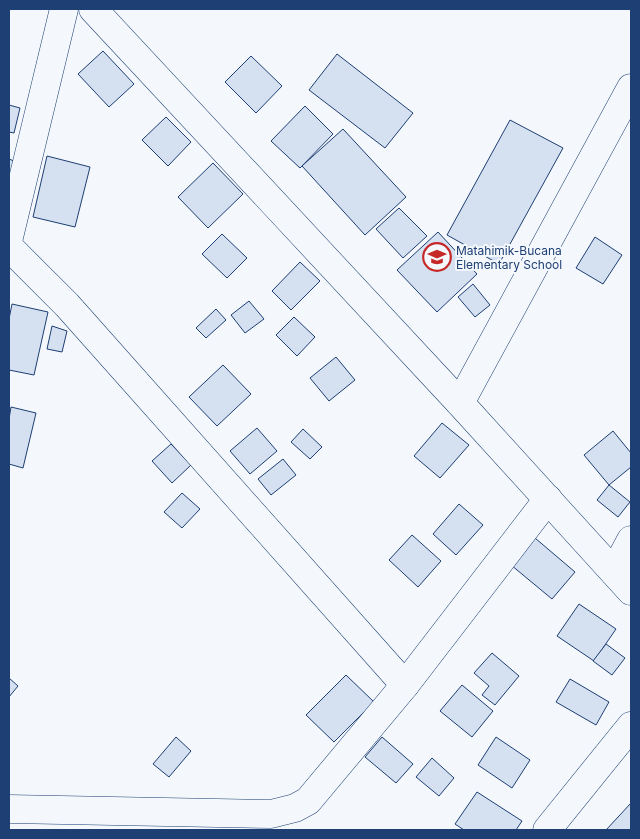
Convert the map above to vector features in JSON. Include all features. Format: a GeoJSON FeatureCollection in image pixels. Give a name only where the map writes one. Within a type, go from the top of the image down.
{"type":"FeatureCollection","features":[{"type":"Feature","properties":{"kind":"street"},"geometry":{"type":"LineString","coordinates":[[9,237],[64,9]]}},
{"type":"Feature","properties":{"kind":"street"},"geometry":{"type":"LineString","coordinates":[[93,9],[623,581]]}},
{"type":"Feature","properties":{"kind":"street"},"geometry":{"type":"LineString","coordinates":[[460,403],[631,88]]}},
{"type":"Feature","properties":{"kind":"street"},"geometry":{"type":"LineString","coordinates":[[9,247],[67,305],[405,685]]}},
{"type":"Feature","properties":{"kind":"street"},"geometry":{"type":"LineString","coordinates":[[9,809],[271,814],[295,808],[308,801],[405,685],[548,499]]}},
{"type":"Feature","properties":{"kind":"street"},"geometry":{"type":"LineString","coordinates":[[623,581],[631,540]]}},
{"type":"Feature","properties":{"kind":"street"},"geometry":{"type":"LineString","coordinates":[[548,830],[631,726]]}},
{"type":"Feature","properties":{"kind":"building"},"geometry":{"type":"Polygon","coordinates":[[[103,51],[134,84],[109,107],[78,74],[103,51]]]}},
{"type":"Feature","properties":{"kind":"building"},"geometry":{"type":"Polygon","coordinates":[[[337,54],[413,113],[385,148],[309,90],[337,54]]]}},
{"type":"Feature","properties":{"kind":"building"},"geometry":{"type":"Polygon","coordinates":[[[251,56],[282,86],[256,113],[225,82],[251,56]]]}},
{"type":"Feature","properties":{"kind":"building"},"geometry":{"type":"Polygon","coordinates":[[[9,105],[20,108],[14,133],[9,132],[9,105]]]}},
{"type":"Feature","properties":{"kind":"building"},"geometry":{"type":"Polygon","coordinates":[[[305,106],[333,134],[300,168],[271,141],[305,106]]]}},
{"type":"Feature","properties":{"kind":"building"},"geometry":{"type":"Polygon","coordinates":[[[166,117],[191,142],[168,166],[142,140],[166,117]]]}},
{"type":"Feature","properties":{"kind":"building"},"geometry":{"type":"Polygon","coordinates":[[[510,120],[563,148],[499,264],[447,235],[510,120]]]}},
{"type":"Feature","properties":{"kind":"building"},"geometry":{"type":"Polygon","coordinates":[[[343,129],[406,197],[365,235],[302,166],[343,129]]]}},
{"type":"Feature","properties":{"kind":"building"},"geometry":{"type":"Polygon","coordinates":[[[47,156],[90,167],[75,227],[33,217],[47,156]]]}},
{"type":"Feature","properties":{"kind":"building"},"geometry":{"type":"Polygon","coordinates":[[[9,159],[14,161],[9,179],[9,159]]]}},
{"type":"Feature","properties":{"kind":"building"},"geometry":{"type":"Polygon","coordinates":[[[213,163],[243,194],[208,228],[178,197],[213,163]]]}},
{"type":"Feature","properties":{"kind":"building"},"geometry":{"type":"Polygon","coordinates":[[[399,208],[427,236],[403,258],[376,229],[399,208]]]}},
{"type":"Feature","properties":{"kind":"building"},"geometry":{"type":"Polygon","coordinates":[[[438,232],[477,274],[437,312],[397,270],[438,232]]]}},
{"type":"Feature","properties":{"kind":"building"},"geometry":{"type":"Polygon","coordinates":[[[222,234],[247,258],[227,278],[202,254],[222,234]]]}},
{"type":"Feature","properties":{"kind":"building"},"geometry":{"type":"Polygon","coordinates":[[[595,237],[622,255],[603,284],[576,268],[595,237]]]}},
{"type":"Feature","properties":{"kind":"building"},"geometry":{"type":"Polygon","coordinates":[[[300,262],[320,281],[291,310],[272,291],[300,262]]]}},
{"type":"Feature","properties":{"kind":"building"},"geometry":{"type":"Polygon","coordinates":[[[473,284],[490,305],[475,317],[458,297],[473,284]]]}},
{"type":"Feature","properties":{"kind":"building"},"geometry":{"type":"Polygon","coordinates":[[[249,301],[264,319],[245,333],[231,315],[249,301]]]}},
{"type":"Feature","properties":{"kind":"building"},"geometry":{"type":"Polygon","coordinates":[[[12,304],[48,312],[34,375],[9,370],[9,319],[12,304]]]}},
{"type":"Feature","properties":{"kind":"building"},"geometry":{"type":"Polygon","coordinates":[[[216,309],[226,320],[206,338],[196,328],[216,309]]]}},
{"type":"Feature","properties":{"kind":"building"},"geometry":{"type":"Polygon","coordinates":[[[294,317],[315,337],[297,356],[276,335],[294,317]]]}},
{"type":"Feature","properties":{"kind":"building"},"geometry":{"type":"Polygon","coordinates":[[[52,326],[67,331],[62,352],[47,349],[52,326]]]}},
{"type":"Feature","properties":{"kind":"building"},"geometry":{"type":"Polygon","coordinates":[[[336,357],[355,380],[329,401],[310,378],[336,357]]]}},
{"type":"Feature","properties":{"kind":"building"},"geometry":{"type":"Polygon","coordinates":[[[223,365],[251,394],[217,426],[189,397],[223,365]]]}},
{"type":"Feature","properties":{"kind":"building"},"geometry":{"type":"Polygon","coordinates":[[[11,407],[36,413],[23,468],[9,464],[9,419],[11,407]]]}},
{"type":"Feature","properties":{"kind":"building"},"geometry":{"type":"Polygon","coordinates":[[[442,423],[469,445],[440,478],[414,456],[442,423]]]}},
{"type":"Feature","properties":{"kind":"building"},"geometry":{"type":"Polygon","coordinates":[[[257,428],[277,451],[250,474],[230,451],[257,428]]]}},
{"type":"Feature","properties":{"kind":"building"},"geometry":{"type":"Polygon","coordinates":[[[303,429],[322,447],[310,459],[291,442],[303,429]]]}},
{"type":"Feature","properties":{"kind":"building"},"geometry":{"type":"Polygon","coordinates":[[[613,431],[631,453],[631,467],[609,485],[584,455],[613,431]]]}},
{"type":"Feature","properties":{"kind":"building"},"geometry":{"type":"Polygon","coordinates":[[[171,444],[191,465],[172,483],[152,461],[171,444]]]}},
{"type":"Feature","properties":{"kind":"building"},"geometry":{"type":"Polygon","coordinates":[[[283,459],[296,475],[271,495],[258,479],[283,459]]]}},
{"type":"Feature","properties":{"kind":"building"},"geometry":{"type":"Polygon","coordinates":[[[609,485],[630,502],[618,517],[597,500],[609,485]]]}},
{"type":"Feature","properties":{"kind":"building"},"geometry":{"type":"Polygon","coordinates":[[[182,493],[200,509],[182,528],[164,512],[182,493]]]}},
{"type":"Feature","properties":{"kind":"building"},"geometry":{"type":"Polygon","coordinates":[[[459,504],[483,525],[456,555],[433,534],[459,504]]]}},
{"type":"Feature","properties":{"kind":"building"},"geometry":{"type":"Polygon","coordinates":[[[412,535],[441,561],[418,587],[389,560],[412,535]]]}},
{"type":"Feature","properties":{"kind":"building"},"geometry":{"type":"Polygon","coordinates":[[[535,538],[575,572],[552,599],[511,565],[535,538]]]}},
{"type":"Feature","properties":{"kind":"building"},"geometry":{"type":"Polygon","coordinates":[[[579,604],[616,629],[594,661],[557,636],[579,604]]]}},
{"type":"Feature","properties":{"kind":"building"},"geometry":{"type":"Polygon","coordinates":[[[606,644],[625,658],[612,675],[593,661],[606,644]]]}},
{"type":"Feature","properties":{"kind":"building"},"geometry":{"type":"Polygon","coordinates":[[[492,653],[519,676],[495,705],[482,695],[489,686],[474,673],[492,653]]]}},
{"type":"Feature","properties":{"kind":"building"},"geometry":{"type":"Polygon","coordinates":[[[346,675],[374,702],[334,742],[306,715],[346,675]]]}},
{"type":"Feature","properties":{"kind":"building"},"geometry":{"type":"Polygon","coordinates":[[[9,678],[18,686],[9,697],[9,678]]]}},
{"type":"Feature","properties":{"kind":"building"},"geometry":{"type":"Polygon","coordinates":[[[570,679],[609,702],[596,725],[556,702],[570,679]]]}},
{"type":"Feature","properties":{"kind":"building"},"geometry":{"type":"Polygon","coordinates":[[[462,685],[493,711],[472,737],[440,711],[462,685]]]}},
{"type":"Feature","properties":{"kind":"building"},"geometry":{"type":"Polygon","coordinates":[[[176,737],[191,751],[169,777],[153,764],[176,737]]]}},
{"type":"Feature","properties":{"kind":"building"},"geometry":{"type":"Polygon","coordinates":[[[382,737],[413,764],[396,783],[365,757],[382,737]]]}},
{"type":"Feature","properties":{"kind":"building"},"geometry":{"type":"Polygon","coordinates":[[[496,737],[530,760],[512,788],[478,765],[496,737]]]}},
{"type":"Feature","properties":{"kind":"building"},"geometry":{"type":"Polygon","coordinates":[[[432,758],[454,778],[439,796],[416,777],[432,758]]]}},
{"type":"Feature","properties":{"kind":"building"},"geometry":{"type":"Polygon","coordinates":[[[477,792],[522,821],[516,830],[464,830],[455,824],[477,792]]]}},
{"type":"Feature","properties":{"kind":"building"},"geometry":{"type":"Polygon","coordinates":[[[631,803],[631,830],[606,830],[631,803]]]}},
{"type":"Feature","properties":{"kind":"place","name":"Matahimik-Bucana Elementary School"},"geometry":{"type":"Point","coordinates":[437,257]}}]}
